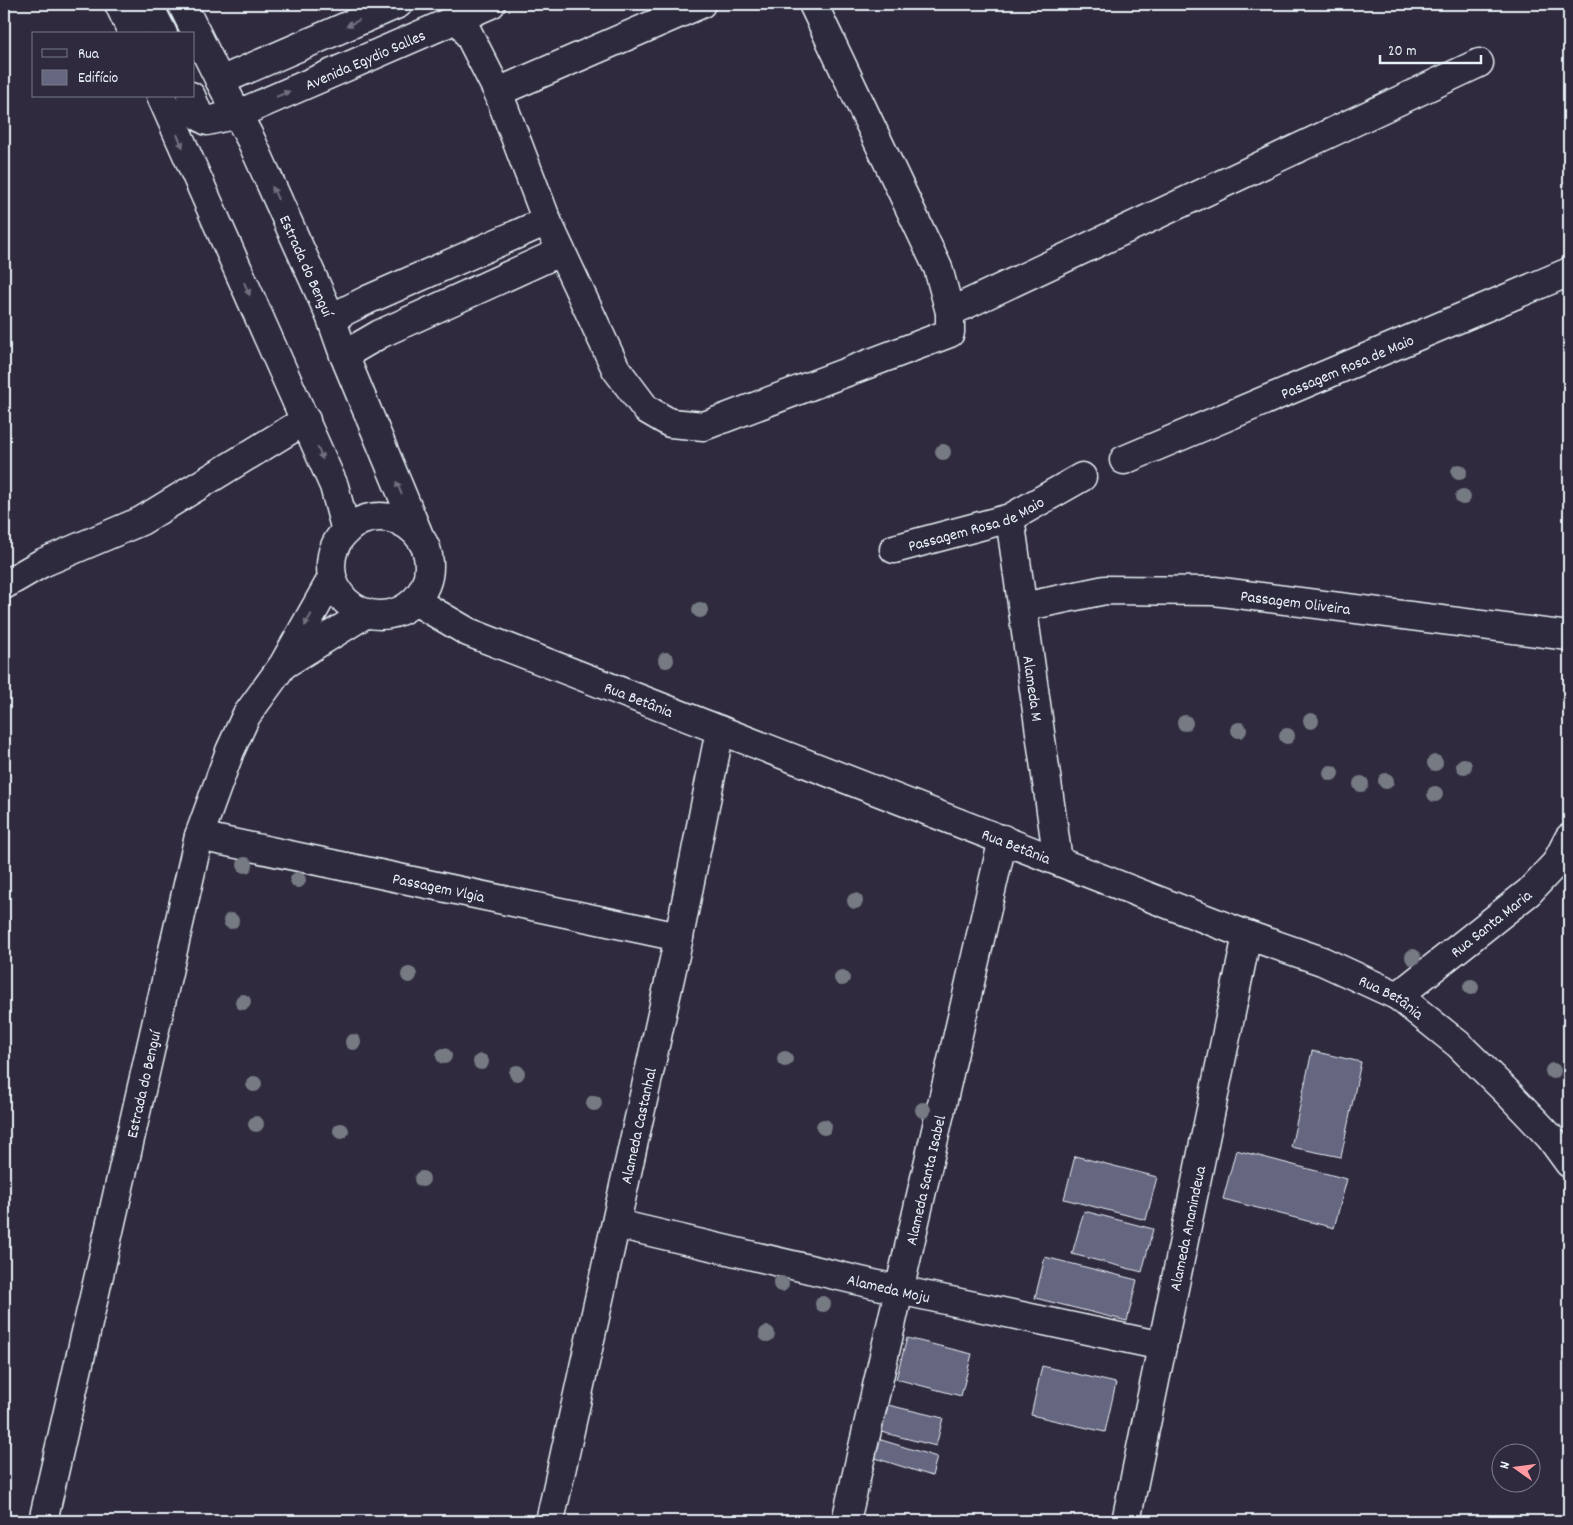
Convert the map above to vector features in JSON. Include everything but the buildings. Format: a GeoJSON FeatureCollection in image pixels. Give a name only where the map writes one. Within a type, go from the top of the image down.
{"type":"FeatureCollection","features":[{"type":"Feature","properties":{"kind":"street"},"geometry":{"type":"LineString","coordinates":[[119,4],[132,32]]}},
{"type":"Feature","properties":{"kind":"street"},"geometry":{"type":"LineString","coordinates":[[148,4],[162,32]]}},
{"type":"Feature","properties":{"kind":"street","name":"Estrada do Benguí"},"geometry":{"type":"LineString","coordinates":[[182,4],[238,114],[331,318],[418,533]]}},
{"type":"Feature","properties":{"kind":"street"},"geometry":{"type":"LineString","coordinates":[[220,81],[398,4]]}},
{"type":"Feature","properties":{"kind":"street","name":"Avenida Egydio Salles"},"geometry":{"type":"LineString","coordinates":[[192,98],[199,116],[206,121],[238,114],[491,4]]}},
{"type":"Feature","properties":{"kind":"street"},"geometry":{"type":"LineString","coordinates":[[498,92],[701,4]]}},
{"type":"Feature","properties":{"kind":"street"},"geometry":{"type":"LineString","coordinates":[[460,17],[498,92],[560,252],[616,369],[646,409],[670,422],[704,426],[950,333],[950,312],[938,268],[813,4]]}},
{"type":"Feature","properties":{"kind":"street"},"geometry":{"type":"LineString","coordinates":[[950,312],[1479,63]]}},
{"type":"Feature","properties":{"kind":"street"},"geometry":{"type":"LineString","coordinates":[[162,98],[306,420],[334,486],[346,531]]}},
{"type":"Feature","properties":{"kind":"street"},"geometry":{"type":"LineString","coordinates":[[331,318],[367,300],[547,221]]}},
{"type":"Feature","properties":{"kind":"street"},"geometry":{"type":"LineString","coordinates":[[344,354],[380,334],[560,252]]}},
{"type":"Feature","properties":{"kind":"street","name":"Passagem Rosa de Maio"},"geometry":{"type":"LineString","coordinates":[[1124,460],[1569,272]]}},
{"type":"Feature","properties":{"kind":"street"},"geometry":{"type":"LineString","coordinates":[[4,585],[42,563],[141,521],[306,420]]}},
{"type":"Feature","properties":{"kind":"street","name":"Passagem Rosa de Maio"},"geometry":{"type":"LineString","coordinates":[[894,549],[1010,518],[1082,477]]}},
{"type":"Feature","properties":{"kind":"street"},"geometry":{"type":"LineString","coordinates":[[375,517],[391,517],[406,523],[418,533],[426,547],[430,562],[428,579],[422,593],[415,601],[397,612],[382,616],[365,614],[350,606],[339,593],[332,578],[331,561],[336,544],[346,531],[360,521],[375,517]]}},
{"type":"Feature","properties":{"kind":"street","name":"Alameda M"},"geometry":{"type":"LineString","coordinates":[[1010,518],[1058,860]]}},
{"type":"Feature","properties":{"kind":"street","name":"Estrada do Benguí"},"geometry":{"type":"LineString","coordinates":[[43,1521],[199,836],[230,751],[246,716],[283,665],[332,578]]}},
{"type":"Feature","properties":{"kind":"street","name":"Passagem Oliveira"},"geometry":{"type":"LineString","coordinates":[[1023,607],[1105,590],[1214,591],[1569,636]]}},
{"type":"Feature","properties":{"kind":"street","name":"Rua Betânia"},"geometry":{"type":"LineString","coordinates":[[415,601],[468,632],[1247,935],[1322,961],[1398,996],[1458,1044],[1550,1137],[1569,1163]]}},
{"type":"Feature","properties":{"kind":"street","name":"Estrada do Benguí"},"geometry":{"type":"LineString","coordinates":[[283,665],[365,614]]}},
{"type":"Feature","properties":{"kind":"street","name":"Alameda Castanhal"},"geometry":{"type":"LineString","coordinates":[[550,1521],[679,937],[720,730]]}},
{"type":"Feature","properties":{"kind":"street","name":"Passagem Vlgia"},"geometry":{"type":"LineString","coordinates":[[199,836],[679,937]]}},
{"type":"Feature","properties":{"kind":"street","name":"Rua Santa Maria"},"geometry":{"type":"LineString","coordinates":[[1398,996],[1529,892],[1556,863],[1569,838]]}},
{"type":"Feature","properties":{"kind":"street","name":"Alameda Santa Isabel"},"geometry":{"type":"LineString","coordinates":[[846,1521],[1003,840]]}},
{"type":"Feature","properties":{"kind":"street","name":"Alameda Ananindeua"},"geometry":{"type":"LineString","coordinates":[[1126,1521],[1247,935]]}},
{"type":"Feature","properties":{"kind":"street","name":"Alameda Moju"},"geometry":{"type":"LineString","coordinates":[[617,1224],[899,1290],[1162,1346]]}}]}
